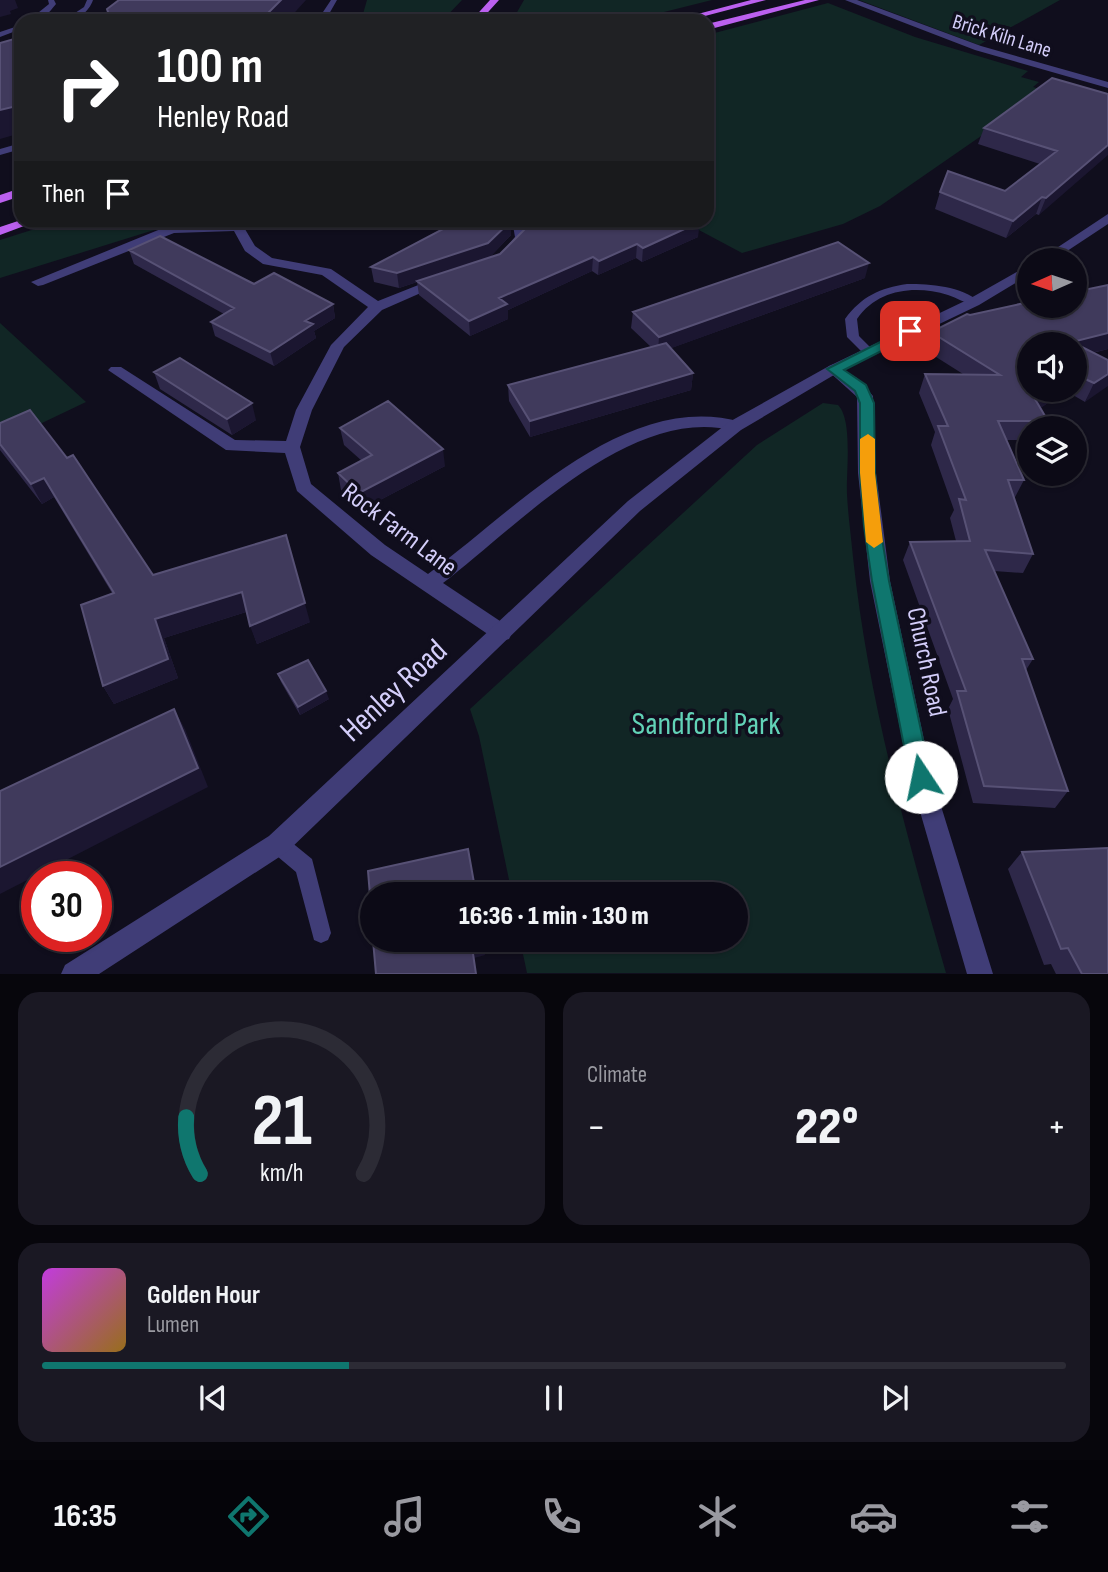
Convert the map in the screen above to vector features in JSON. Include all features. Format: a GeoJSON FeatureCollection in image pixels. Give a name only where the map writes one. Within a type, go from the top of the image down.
{"type":"FeatureCollection","features":[{"type":"Feature","properties":{"kind":"main road"},"geometry":{"type":"LineString","coordinates":[[482,14],[495,0]]}},
{"type":"Feature","properties":{"kind":"main road"},"geometry":{"type":"LineString","coordinates":[[705,14],[762,0]]}},
{"type":"Feature","properties":{"kind":"main road"},"geometry":{"type":"LineString","coordinates":[[714,25],[815,0]]}},
{"type":"Feature","properties":{"kind":"street","name":"Brick Kiln Lane"},"geometry":{"type":"LineString","coordinates":[[849,0],[978,48],[1108,85]]}},
{"type":"Feature","properties":{"kind":"street"},"geometry":{"type":"LineString","coordinates":[[1063,248],[1108,218]]}},
{"type":"Feature","properties":{"kind":"street"},"geometry":{"type":"LineString","coordinates":[[38,282],[172,229],[184,228]]}},
{"type":"Feature","properties":{"kind":"street"},"geometry":{"type":"LineString","coordinates":[[244,228],[250,248],[268,261],[326,272],[377,307]]}},
{"type":"Feature","properties":{"kind":"street"},"geometry":{"type":"LineString","coordinates":[[495,263],[525,232]]}},
{"type":"Feature","properties":{"kind":"street"},"geometry":{"type":"LineString","coordinates":[[116,370],[232,446],[292,447],[304,410],[338,345],[377,307],[417,288],[456,276]]}},
{"type":"Feature","properties":{"kind":"street","name":"Henley Road"},"geometry":{"type":"LineString","coordinates":[[74,974],[278,844],[635,506],[735,426],[867,351],[974,302],[1017,276]]}},
{"type":"Feature","properties":{"kind":"street","name":"Church Road"},"geometry":{"type":"LineString","coordinates":[[834,369],[852,381],[865,396],[869,486],[880,581],[921,777],[980,974]]}},
{"type":"Feature","properties":{"kind":"street"},"geometry":{"type":"LineString","coordinates":[[427,585],[499,530],[560,478],[625,439],[666,426],[717,420],[735,426]]}},
{"type":"Feature","properties":{"kind":"street","name":"Rock Farm Lane"},"geometry":{"type":"LineString","coordinates":[[292,447],[303,487],[378,550],[502,633]]}},
{"type":"Feature","properties":{"kind":"lane"},"geometry":{"type":"LineString","coordinates":[[44,14],[53,4],[51,0]]}},
{"type":"Feature","properties":{"kind":"lane"},"geometry":{"type":"LineString","coordinates":[[78,14],[87,8],[90,0]]}},
{"type":"Feature","properties":{"kind":"lane"},"geometry":{"type":"LineString","coordinates":[[867,351],[853,337],[851,319],[870,298],[887,291],[909,288],[959,293],[974,302]]}},
{"type":"Feature","properties":{"kind":"lane"},"geometry":{"type":"LineString","coordinates":[[278,844],[305,866],[321,933]]}},
{"type":"Feature","properties":{"kind":"green space"},"geometry":{"type":"Polygon","coordinates":[[[367,0],[462,0],[449,14],[363,14],[367,0]]]}},
{"type":"Feature","properties":{"kind":"green space"},"geometry":{"type":"Polygon","coordinates":[[[524,0],[712,0],[656,14],[516,14],[524,0]]]}},
{"type":"Feature","properties":{"kind":"green space"},"geometry":{"type":"Polygon","coordinates":[[[859,0],[1060,0],[979,45],[859,0]]]}},
{"type":"Feature","properties":{"kind":"green space"},"geometry":{"type":"Polygon","coordinates":[[[828,3],[915,37],[1028,71],[1021,77],[1039,82],[1033,87],[1046,91],[880,206],[843,224],[742,253],[695,228],[714,228],[714,33],[828,3]]]}},
{"type":"Feature","properties":{"kind":"green space"},"geometry":{"type":"Polygon","coordinates":[[[38,228],[161,228],[0,278],[0,240],[38,228]]]}},
{"type":"Feature","properties":{"kind":"green space"},"geometry":{"type":"Polygon","coordinates":[[[0,323],[86,402],[0,443],[0,323]]]}},
{"type":"Feature","properties":{"kind":"green space","name":"Sandford Park"},"geometry":{"type":"Polygon","coordinates":[[[823,403],[838,405],[843,412],[848,447],[849,518],[868,663],[903,819],[946,973],[527,973],[523,952],[748,952],[748,882],[509,882],[479,736],[470,709],[757,445],[823,403]]]}},
{"type":"Feature","properties":{"kind":"building"},"geometry":{"type":"Polygon","coordinates":[[[119,0],[281,0],[267,14],[109,14],[107,9],[119,0]]]}},
{"type":"Feature","properties":{"kind":"building"},"geometry":{"type":"Polygon","coordinates":[[[14,39],[14,107],[0,110],[0,43],[14,39]]]}},
{"type":"Feature","properties":{"kind":"building"},"geometry":{"type":"Polygon","coordinates":[[[1052,78],[1108,94],[1108,145],[1046,198],[1042,197],[1013,221],[940,192],[948,171],[1005,191],[1057,151],[984,128],[1052,78]]]}},
{"type":"Feature","properties":{"kind":"building"},"geometry":{"type":"Polygon","coordinates":[[[445,228],[504,228],[488,243],[397,273],[371,267],[445,228]]]}},
{"type":"Feature","properties":{"kind":"building"},"geometry":{"type":"Polygon","coordinates":[[[687,228],[643,248],[637,244],[599,261],[593,257],[499,298],[507,304],[469,321],[417,281],[500,254],[525,229],[687,228]]]}},
{"type":"Feature","properties":{"kind":"building"},"geometry":{"type":"Polygon","coordinates":[[[160,236],[254,284],[274,273],[333,304],[305,321],[313,324],[270,352],[211,322],[234,308],[129,250],[160,236]]]}},
{"type":"Feature","properties":{"kind":"building"},"geometry":{"type":"Polygon","coordinates":[[[838,242],[869,263],[659,337],[633,312],[838,242]]]}},
{"type":"Feature","properties":{"kind":"building"},"geometry":{"type":"Polygon","coordinates":[[[1108,285],[1108,333],[1087,338],[1087,332],[1017,332],[1017,402],[1037,402],[1045,416],[1017,416],[1017,421],[998,421],[1017,464],[1017,480],[1008,480],[1033,554],[985,550],[1033,659],[1022,659],[1068,791],[984,786],[957,691],[966,691],[910,542],[970,541],[959,499],[966,500],[938,426],[948,426],[925,374],[1000,375],[931,332],[967,314],[1017,305],[1017,318],[1087,318],[1087,289],[1108,285]]]}},
{"type":"Feature","properties":{"kind":"building"},"geometry":{"type":"Polygon","coordinates":[[[666,343],[693,373],[530,421],[508,385],[666,343]]]}},
{"type":"Feature","properties":{"kind":"building"},"geometry":{"type":"Polygon","coordinates":[[[1087,350],[1108,360],[1108,374],[1094,383],[1087,380],[1087,350]]]}},
{"type":"Feature","properties":{"kind":"building"},"geometry":{"type":"Polygon","coordinates":[[[180,358],[252,403],[227,419],[154,372],[180,358]]]}},
{"type":"Feature","properties":{"kind":"building"},"geometry":{"type":"Polygon","coordinates":[[[388,401],[443,449],[359,493],[338,473],[372,455],[340,428],[388,401]]]}},
{"type":"Feature","properties":{"kind":"building"},"geometry":{"type":"Polygon","coordinates":[[[30,410],[67,458],[73,455],[153,575],[286,535],[305,603],[250,626],[242,592],[155,619],[168,659],[103,686],[81,605],[114,593],[44,478],[31,484],[0,444],[0,423],[30,410]]]}},
{"type":"Feature","properties":{"kind":"building"},"geometry":{"type":"Polygon","coordinates":[[[308,660],[326,691],[298,707],[278,674],[308,660]]]}},
{"type":"Feature","properties":{"kind":"building"},"geometry":{"type":"Polygon","coordinates":[[[174,709],[198,768],[0,867],[0,791],[174,709]]]}},
{"type":"Feature","properties":{"kind":"building"},"geometry":{"type":"Polygon","coordinates":[[[1108,848],[1108,974],[1082,974],[1068,948],[1061,949],[1022,852],[1108,848]]]}},
{"type":"Feature","properties":{"kind":"building"},"geometry":{"type":"Polygon","coordinates":[[[468,849],[474,882],[369,882],[368,871],[468,849]]]}},
{"type":"Feature","properties":{"kind":"building"},"geometry":{"type":"Polygon","coordinates":[[[374,952],[473,952],[476,974],[376,974],[374,952]]]}},
{"type":"Feature","properties":{"kind":"slow traffic"},"geometry":{"type":"LineString","coordinates":[[868,439],[867,473],[874,542]]}},
{"type":"Feature","properties":{"kind":"route"},"geometry":{"type":"LineString","coordinates":[[910,331],[834,369],[861,389],[867,403],[867,473],[872,526],[880,581],[921,777]]}}]}
